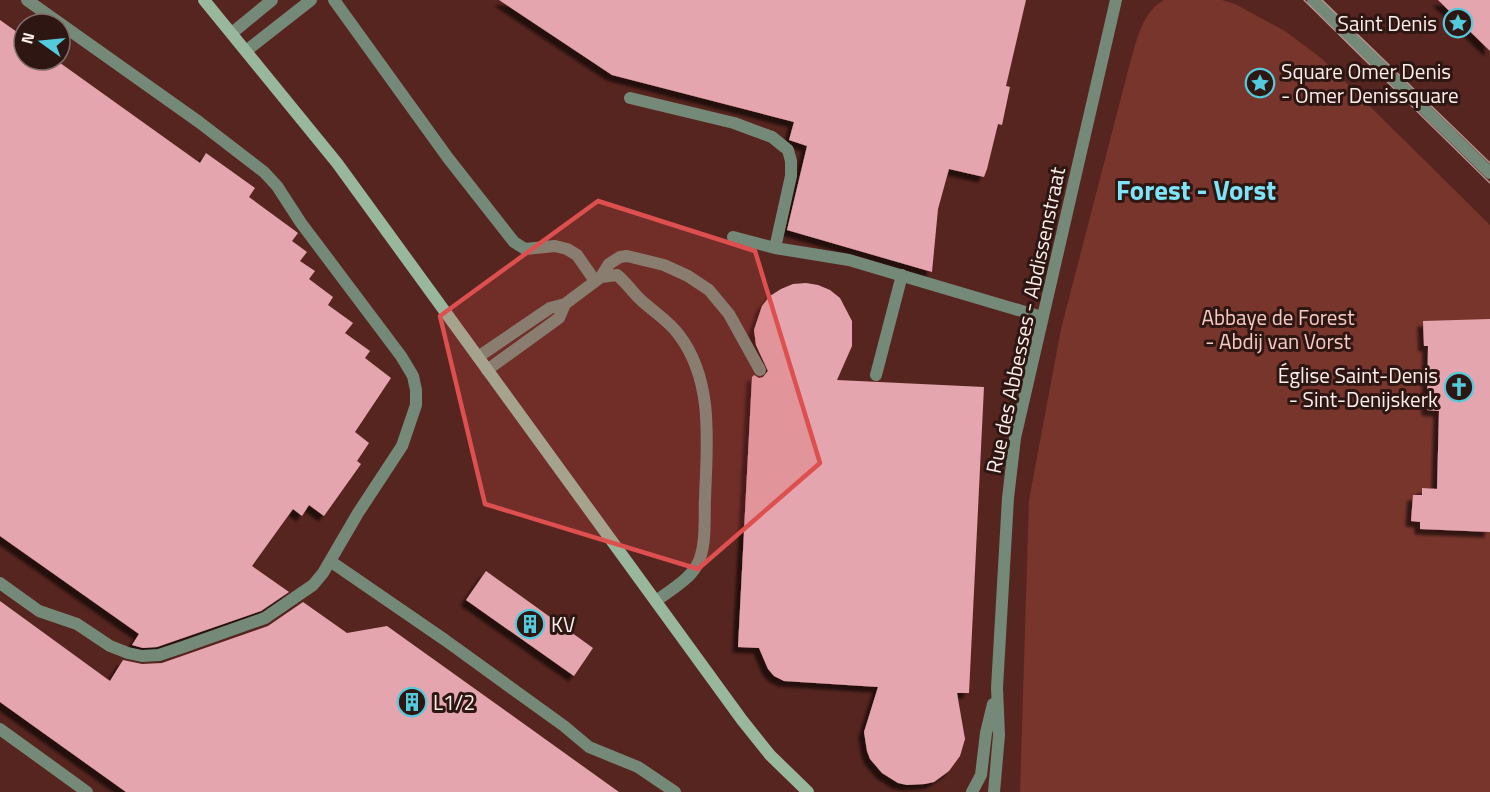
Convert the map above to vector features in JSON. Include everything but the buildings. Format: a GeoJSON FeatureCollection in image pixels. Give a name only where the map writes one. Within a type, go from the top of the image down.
{"type":"FeatureCollection","features":[{"type":"Feature","properties":{"kind":"main road"},"geometry":{"type":"LineString","coordinates":[[204,0],[337,163],[742,720],[770,755],[807,792]]}},
{"type":"Feature","properties":{"kind":"street"},"geometry":{"type":"LineString","coordinates":[[0,583],[39,611],[77,624],[110,646],[142,656],[159,655],[265,618],[313,585],[330,561],[402,446],[416,405],[417,390],[413,376],[401,356],[301,223],[277,186],[264,172],[207,127],[27,0]]}},
{"type":"Feature","properties":{"kind":"street"},"geometry":{"type":"LineString","coordinates":[[231,33],[272,0]]}},
{"type":"Feature","properties":{"kind":"street"},"geometry":{"type":"LineString","coordinates":[[246,51],[311,0]]}},
{"type":"Feature","properties":{"kind":"street"},"geometry":{"type":"LineString","coordinates":[[334,0],[447,158],[514,242],[525,249],[555,246],[567,249],[577,255],[598,279]]}},
{"type":"Feature","properties":{"kind":"street","name":"Rue des Abbesses - Abdissenstraat"},"geometry":{"type":"LineString","coordinates":[[994,792],[999,735],[997,688],[1009,488],[1015,438],[1116,0]]}},
{"type":"Feature","properties":{"kind":"street"},"geometry":{"type":"LineString","coordinates":[[1313,0],[1490,173]]}},
{"type":"Feature","properties":{"kind":"street"},"geometry":{"type":"LineString","coordinates":[[630,98],[734,123],[772,137],[788,150],[791,176],[775,248]]}},
{"type":"Feature","properties":{"kind":"street"},"geometry":{"type":"LineString","coordinates":[[733,237],[775,248],[849,261],[1042,317]]}},
{"type":"Feature","properties":{"kind":"street"},"geometry":{"type":"LineString","coordinates":[[478,357],[550,308],[565,304],[598,279],[609,264],[620,257],[627,256],[664,265],[688,276],[709,290],[729,314],[760,370]]}},
{"type":"Feature","properties":{"kind":"street"},"geometry":{"type":"LineString","coordinates":[[598,279],[617,275],[679,334],[694,360],[704,388],[705,481],[701,554],[693,571],[656,601]]}},
{"type":"Feature","properties":{"kind":"street"},"geometry":{"type":"LineString","coordinates":[[876,375],[902,275]]}},
{"type":"Feature","properties":{"kind":"street"},"geometry":{"type":"LineString","coordinates":[[487,370],[559,318],[565,304]]}},
{"type":"Feature","properties":{"kind":"street"},"geometry":{"type":"LineString","coordinates":[[330,561],[445,640],[564,726],[589,747],[638,767],[675,792]]}},
{"type":"Feature","properties":{"kind":"street","name":"Rue des Abbesses - Abdissenstraat"},"geometry":{"type":"LineString","coordinates":[[972,792],[981,775],[986,733],[997,688]]}},
{"type":"Feature","properties":{"kind":"street"},"geometry":{"type":"LineString","coordinates":[[0,729],[87,792]]}},
{"type":"Feature","properties":{"kind":"highlighted area"},"geometry":{"type":"Polygon","coordinates":[[[598,201],[755,251],[820,463],[698,569],[485,504],[440,316],[598,201]]]}},
{"type":"Feature","properties":{"kind":"green space","name":"Abbaye de Forest - Abdij van Vorst"},"geometry":{"type":"Polygon","coordinates":[[[1164,0],[1222,0],[1235,4],[1285,31],[1321,58],[1490,225],[1490,492],[1413,495],[1411,521],[1420,522],[1421,529],[1490,532],[1490,792],[1020,792],[1029,500],[1061,329],[1130,63],[1145,19],[1164,0]]]}},
{"type":"Feature","properties":{"kind":"tram line"},"geometry":{"type":"LineString","coordinates":[[1304,0],[1490,183]]}},
{"type":"Feature","properties":{"kind":"tram line"},"geometry":{"type":"LineString","coordinates":[[1322,0],[1490,163]]}},
{"type":"Feature","properties":{"kind":"place","name":"Saint Denis"},"geometry":{"type":"Point","coordinates":[1458,23]}},
{"type":"Feature","properties":{"kind":"place","name":"Square Omer Denis - Omer Denissquare"},"geometry":{"type":"Point","coordinates":[1260,83]}},
{"type":"Feature","properties":{"kind":"place","name":"Église Saint-Denis - Sint-Denijskerk"},"geometry":{"type":"Point","coordinates":[1459,387]}},
{"type":"Feature","properties":{"kind":"place","name":"KV"},"geometry":{"type":"Point","coordinates":[530,624]}},
{"type":"Feature","properties":{"kind":"place","name":"L1/2"},"geometry":{"type":"Point","coordinates":[412,702]}},
{"type":"Feature","properties":{"kind":"district","name":"Forest - Vorst"},"geometry":{"type":"Point","coordinates":[1196,189]}}]}
